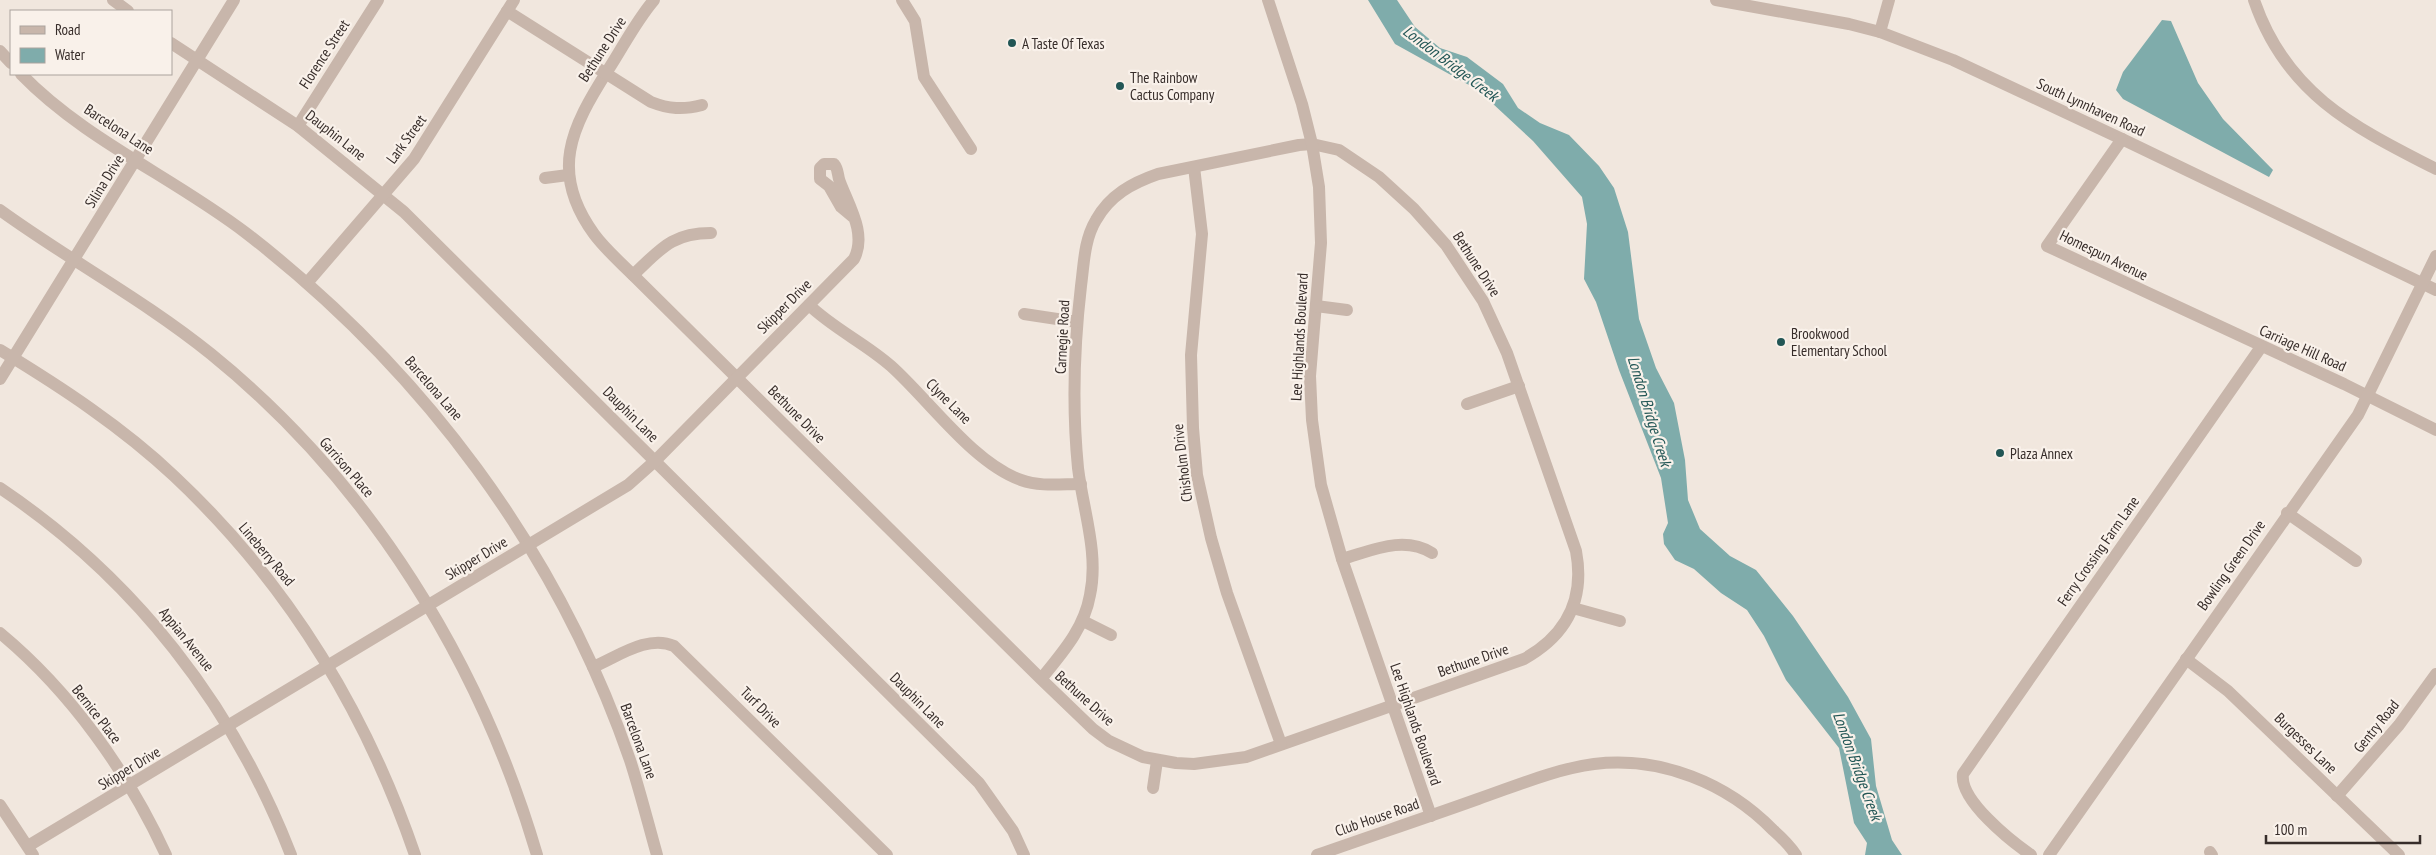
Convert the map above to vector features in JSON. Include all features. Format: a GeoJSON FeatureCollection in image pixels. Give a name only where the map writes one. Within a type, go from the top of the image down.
{"type":"FeatureCollection","features":[{"type":"Feature","properties":{"kind":"street"},"geometry":{"type":"LineString","coordinates":[[113,0],[127,10]]}},
{"type":"Feature","properties":{"kind":"street","name":"Silina Drive"},"geometry":{"type":"LineString","coordinates":[[0,379],[234,0]]}},
{"type":"Feature","properties":{"kind":"street","name":"Florence Street"},"geometry":{"type":"LineString","coordinates":[[298,126],[378,0]]}},
{"type":"Feature","properties":{"kind":"street","name":"Lark Street"},"geometry":{"type":"LineString","coordinates":[[306,283],[384,195],[429,138],[514,0]]}},
{"type":"Feature","properties":{"kind":"street","name":"Bethune Drive"},"geometry":{"type":"LineString","coordinates":[[654,0],[584,109],[570,146],[568,175],[586,221],[595,236],[1040,679],[1093,729],[1109,741],[1126,750],[1157,761],[1211,763],[1246,757],[1524,659],[1549,642],[1559,631],[1572,608],[1579,581],[1576,551],[1507,353],[1483,301],[1464,269],[1440,237],[1414,209],[1366,167],[1339,150],[1312,144]]}},
{"type":"Feature","properties":{"kind":"street"},"geometry":{"type":"LineString","coordinates":[[903,0],[915,21],[924,77],[971,149]]}},
{"type":"Feature","properties":{"kind":"street","name":"Lee Highlands Boulevard"},"geometry":{"type":"LineString","coordinates":[[1268,0],[1273,22],[1294,75],[1312,144],[1321,218],[1310,376],[1313,430],[1321,485],[1342,559],[1431,816]]}},
{"type":"Feature","properties":{"kind":"street","name":"South Lynnhaven Road"},"geometry":{"type":"LineString","coordinates":[[1716,0],[1850,24],[1880,32],[1953,60],[2436,290]]}},
{"type":"Feature","properties":{"kind":"street"},"geometry":{"type":"LineString","coordinates":[[1880,32],[1889,0]]}},
{"type":"Feature","properties":{"kind":"street"},"geometry":{"type":"LineString","coordinates":[[2254,0],[2266,28],[2280,52],[2312,92],[2346,120],[2366,133],[2436,169]]}},
{"type":"Feature","properties":{"kind":"street"},"geometry":{"type":"LineString","coordinates":[[507,11],[651,102],[664,107],[679,109],[702,105]]}},
{"type":"Feature","properties":{"kind":"street","name":"Dauphin Lane"},"geometry":{"type":"LineString","coordinates":[[172,44],[298,126],[384,195],[505,311],[979,783],[1013,831],[1024,855]]}},
{"type":"Feature","properties":{"kind":"street"},"geometry":{"type":"LineString","coordinates":[[0,51],[10,62]]}},
{"type":"Feature","properties":{"kind":"street","name":"Barcelona Lane"},"geometry":{"type":"LineString","coordinates":[[22,75],[74,121],[189,193],[245,233],[306,283],[365,336],[436,413],[474,463],[529,545],[546,573],[593,667],[630,760],[656,855]]}},
{"type":"Feature","properties":{"kind":"street","name":"Homespun Avenue"},"geometry":{"type":"LineString","coordinates":[[2122,139],[2047,246],[2155,297]]}},
{"type":"Feature","properties":{"kind":"street","name":"Carnegie Road"},"geometry":{"type":"LineString","coordinates":[[1040,679],[1067,648],[1083,621],[1090,596],[1093,560],[1081,484],[1075,413],[1077,322],[1085,250],[1089,235],[1104,208],[1114,197],[1138,181],[1194,167],[1299,145],[1312,144]]}},
{"type":"Feature","properties":{"kind":"street","name":"Chisholm Drive"},"geometry":{"type":"LineString","coordinates":[[1194,167],[1202,234],[1191,355],[1192,428],[1197,474],[1208,529],[1227,593],[1281,744]]}},
{"type":"Feature","properties":{"kind":"street"},"geometry":{"type":"LineString","coordinates":[[545,178],[568,175]]}},
{"type":"Feature","properties":{"kind":"street","name":"Garrison Place"},"geometry":{"type":"LineString","coordinates":[[0,210],[174,326],[248,385],[317,455],[350,493],[410,576],[429,606],[492,728],[507,765],[536,855]]}},
{"type":"Feature","properties":{"kind":"street","name":"Skipper Drive"},"geometry":{"type":"LineString","coordinates":[[30,851],[129,787],[628,485],[655,461],[854,259],[858,252],[859,235],[853,217]]}},
{"type":"Feature","properties":{"kind":"street"},"geometry":{"type":"LineString","coordinates":[[633,275],[669,242],[692,233],[711,233]]}},
{"type":"Feature","properties":{"kind":"street","name":"Bowling Green Drive"},"geometry":{"type":"LineString","coordinates":[[2049,855],[2287,513],[2358,415],[2369,396],[2436,256]]}},
{"type":"Feature","properties":{"kind":"street","name":"Carriage Hill Road"},"geometry":{"type":"LineString","coordinates":[[2155,297],[2369,396],[2436,430]]}},
{"type":"Feature","properties":{"kind":"street","name":"Clyne Lane"},"geometry":{"type":"LineString","coordinates":[[809,305],[834,327],[892,366],[995,467],[1022,480],[1038,484],[1081,484]]}},
{"type":"Feature","properties":{"kind":"street"},"geometry":{"type":"LineString","coordinates":[[1316,306],[1347,310]]}},
{"type":"Feature","properties":{"kind":"street"},"geometry":{"type":"LineString","coordinates":[[1024,314],[1077,322]]}},
{"type":"Feature","properties":{"kind":"street","name":"Ferry Crossing Farm Lane"},"geometry":{"type":"LineString","coordinates":[[2031,855],[1998,828],[1982,811],[1964,787],[1963,774],[2261,346]]}},
{"type":"Feature","properties":{"kind":"street","name":"Lineberry Road"},"geometry":{"type":"LineString","coordinates":[[0,350],[94,411],[174,476],[202,504],[257,566],[303,626],[357,715],[384,772],[415,855]]}},
{"type":"Feature","properties":{"kind":"street"},"geometry":{"type":"LineString","coordinates":[[1468,404],[1519,386]]}},
{"type":"Feature","properties":{"kind":"street","name":"Appian Avenue"},"geometry":{"type":"LineString","coordinates":[[0,488],[67,538],[125,591],[191,669],[229,726],[262,786],[292,855]]}},
{"type":"Feature","properties":{"kind":"street"},"geometry":{"type":"LineString","coordinates":[[2287,513],[2356,561]]}},
{"type":"Feature","properties":{"kind":"street"},"geometry":{"type":"LineString","coordinates":[[1342,559],[1398,544],[1415,546],[1432,554]]}},
{"type":"Feature","properties":{"kind":"street"},"geometry":{"type":"LineString","coordinates":[[1572,608],[1620,621]]}},
{"type":"Feature","properties":{"kind":"street"},"geometry":{"type":"LineString","coordinates":[[1083,621],[1111,635]]}},
{"type":"Feature","properties":{"kind":"street","name":"Bernice Place"},"geometry":{"type":"LineString","coordinates":[[0,633],[59,691],[86,724],[129,787],[166,855]]}},
{"type":"Feature","properties":{"kind":"street","name":"Turf Drive"},"geometry":{"type":"LineString","coordinates":[[593,667],[649,642],[666,642],[674,646],[887,855]]}},
{"type":"Feature","properties":{"kind":"street","name":"Burgesses Lane"},"geometry":{"type":"LineString","coordinates":[[2186,659],[2228,691],[2399,855]]}},
{"type":"Feature","properties":{"kind":"street","name":"Gentry Road"},"geometry":{"type":"LineString","coordinates":[[2337,796],[2399,725],[2436,674]]}},
{"type":"Feature","properties":{"kind":"street"},"geometry":{"type":"LineString","coordinates":[[1153,788],[1157,761]]}},
{"type":"Feature","properties":{"kind":"street","name":"Club House Road"},"geometry":{"type":"LineString","coordinates":[[1317,855],[1550,775],[1595,764],[1636,764],[1667,769],[1711,784],[1740,800],[1763,819],[1796,855]]}},
{"type":"Feature","properties":{"kind":"street"},"geometry":{"type":"LineString","coordinates":[[0,805],[30,851]]}},
{"type":"Feature","properties":{"kind":"water","name":"London Bridge Creek"},"geometry":{"type":"Polygon","coordinates":[[[1368,0],[1397,0],[1415,27],[1440,48],[1467,57],[1503,84],[1518,108],[1540,123],[1569,135],[1599,166],[1614,188],[1628,232],[1639,319],[1656,368],[1674,403],[1685,460],[1688,500],[1700,529],[1730,556],[1756,570],[1793,616],[1848,697],[1871,739],[1876,786],[1892,840],[1902,855],[1865,855],[1867,843],[1854,823],[1839,748],[1786,680],[1764,636],[1747,610],[1721,593],[1694,569],[1675,560],[1664,544],[1663,534],[1668,523],[1661,478],[1619,370],[1596,302],[1584,279],[1587,224],[1582,197],[1533,141],[1478,90],[1395,44],[1368,0]]]}},
{"type":"Feature","properties":{"kind":"water"},"geometry":{"type":"Polygon","coordinates":[[[2162,20],[2171,21],[2198,83],[2223,119],[2273,170],[2269,177],[2123,99],[2116,90],[2123,72],[2162,20]]]}},
{"type":"Feature","properties":{"kind":"place","name":"A Taste Of Texas"},"geometry":{"type":"Point","coordinates":[1012,43]}},
{"type":"Feature","properties":{"kind":"place","name":"The Rainbow Cactus Company"},"geometry":{"type":"Point","coordinates":[1120,86]}},
{"type":"Feature","properties":{"kind":"place","name":"Brookwood Elementary School"},"geometry":{"type":"Point","coordinates":[1781,342]}},
{"type":"Feature","properties":{"kind":"place","name":"Plaza Annex"},"geometry":{"type":"Point","coordinates":[2000,453]}}]}
